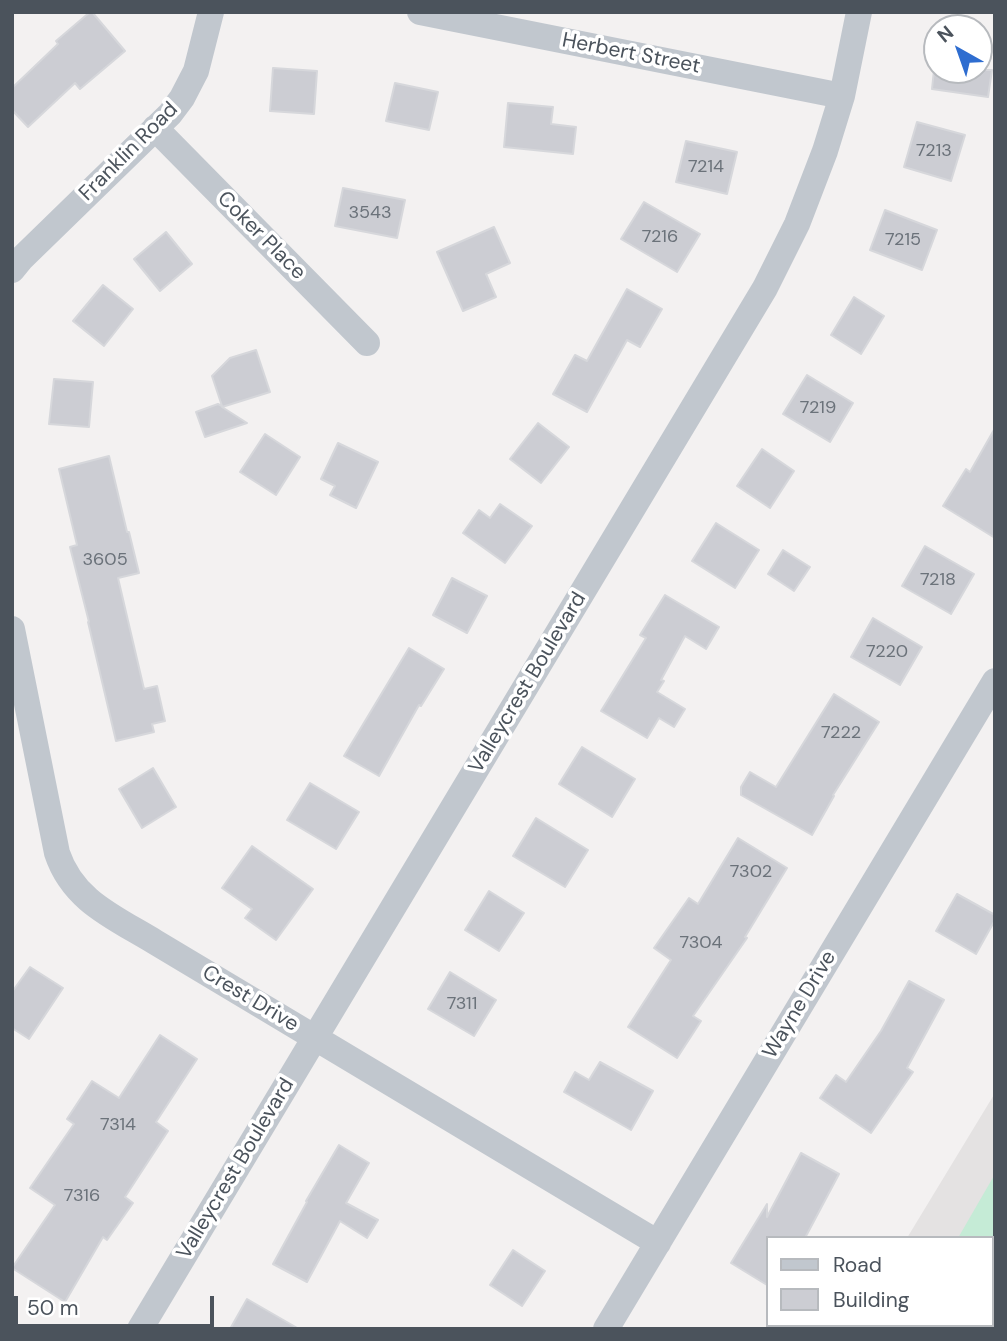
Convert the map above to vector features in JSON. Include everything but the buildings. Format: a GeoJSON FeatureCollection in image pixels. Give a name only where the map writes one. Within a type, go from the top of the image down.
{"type":"FeatureCollection","features":[{"type":"Feature","properties":{"kind":"street","name":"Franklin Road"},"geometry":{"type":"LineString","coordinates":[[12,270],[170,114],[196,71],[211,12]]}},
{"type":"Feature","properties":{"kind":"street","name":"Herbert Street"},"geometry":{"type":"LineString","coordinates":[[420,12],[842,96]]}},
{"type":"Feature","properties":{"kind":"street","name":"Valleycrest Boulevard"},"geometry":{"type":"LineString","coordinates":[[140,1329],[765,288],[802,212],[825,151],[842,96],[859,12]]}},
{"type":"Feature","properties":{"kind":"street","name":"Coker Place"},"geometry":{"type":"LineString","coordinates":[[155,128],[367,343]]}},
{"type":"Feature","properties":{"kind":"street","name":"Crest Drive"},"geometry":{"type":"LineString","coordinates":[[12,629],[57,853],[73,885],[88,901],[658,1243]]}},
{"type":"Feature","properties":{"kind":"street","name":"Wayne Drive"},"geometry":{"type":"LineString","coordinates":[[606,1329],[995,681]]}},
{"type":"Feature","properties":{"kind":"shaded area"},"geometry":{"type":"Polygon","coordinates":[[[995,1093],[995,1327],[993,1236],[908,1236],[995,1093]]]}},
{"type":"Feature","properties":{"kind":"green space"},"geometry":{"type":"Polygon","coordinates":[[[995,1174],[995,1329],[905,1329],[993,1327],[993,1236],[959,1236],[995,1174]]]}}]}
